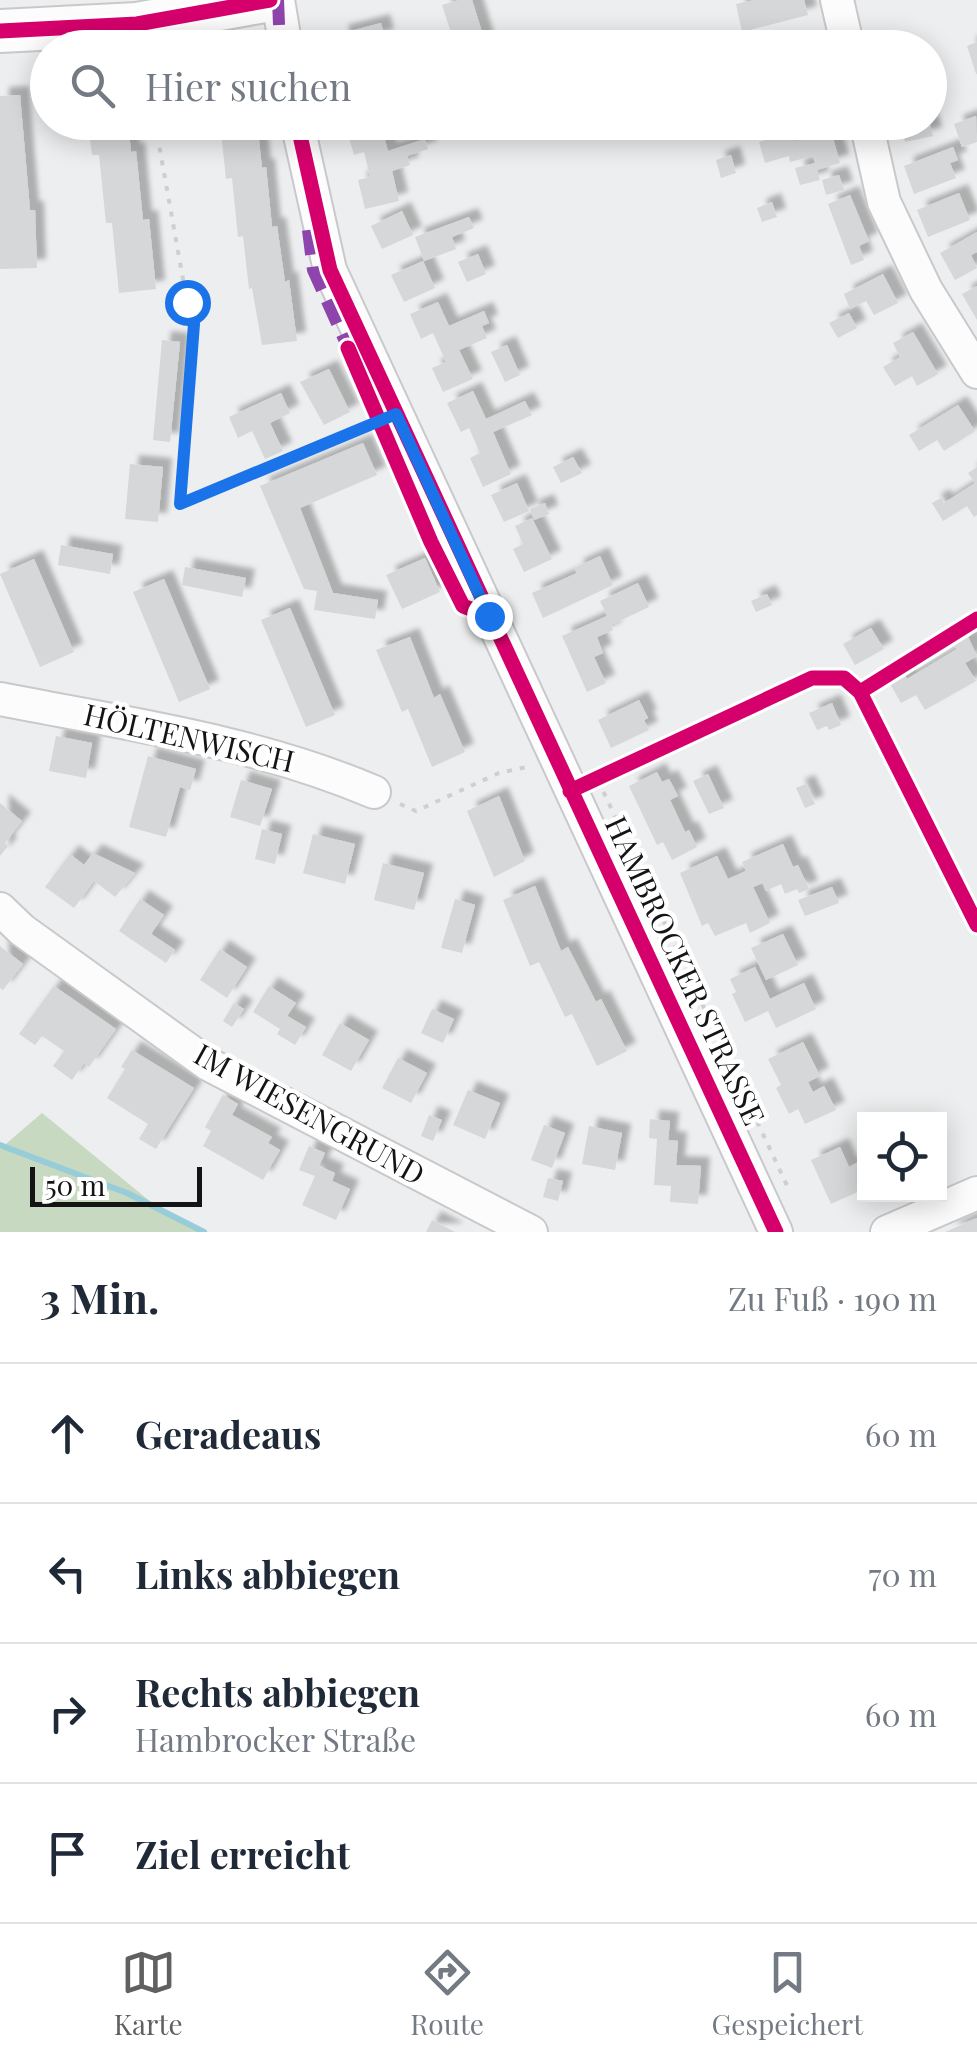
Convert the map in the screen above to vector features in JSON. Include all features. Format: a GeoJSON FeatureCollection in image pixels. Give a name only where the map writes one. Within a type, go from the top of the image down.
{"type":"FeatureCollection","features":[{"type":"Feature","properties":{"kind":"main road"},"geometry":{"type":"LineString","coordinates":[[0,31],[49,15],[138,24],[270,0]]}},
{"type":"Feature","properties":{"kind":"street"},"geometry":{"type":"LineString","coordinates":[[278,0],[283,30]]}},
{"type":"Feature","properties":{"kind":"street"},"geometry":{"type":"LineString","coordinates":[[837,0],[844,30]]}},
{"type":"Feature","properties":{"kind":"street","name":"HAMBROCKER STRASSE"},"geometry":{"type":"LineString","coordinates":[[302,140],[330,270],[776,1232]]}},
{"type":"Feature","properties":{"kind":"street"},"geometry":{"type":"LineString","coordinates":[[870,140],[884,202],[926,290],[977,372]]}},
{"type":"Feature","properties":{"kind":"street","name":"HÖLTENWISCH"},"geometry":{"type":"LineString","coordinates":[[0,699],[249,748],[374,792]]}},
{"type":"Feature","properties":{"kind":"street","name":"IM WIESENGRUND"},"geometry":{"type":"LineString","coordinates":[[0,909],[22,930],[208,1064],[532,1232]]}},
{"type":"Feature","properties":{"kind":"street"},"geometry":{"type":"LineString","coordinates":[[887,1232],[977,1193]]}},
{"type":"Feature","properties":{"kind":"path"},"geometry":{"type":"LineString","coordinates":[[158,140],[194,324],[180,504],[396,414]]}},
{"type":"Feature","properties":{"kind":"path"},"geometry":{"type":"LineString","coordinates":[[374,792],[416,811],[499,773],[540,765]]}},
{"type":"Feature","properties":{"kind":"green space"},"geometry":{"type":"Polygon","coordinates":[[[42,1113],[157,1207],[204,1232],[0,1232],[0,1149],[42,1113]]]}},
{"type":"Feature","properties":{"kind":"building"},"geometry":{"type":"Polygon","coordinates":[[[472,0],[481,30],[450,30],[442,5],[472,0]]]}},
{"type":"Feature","properties":{"kind":"building"},"geometry":{"type":"Polygon","coordinates":[[[804,0],[808,15],[742,30],[736,4],[804,0]]]}},
{"type":"Feature","properties":{"kind":"building"},"geometry":{"type":"Polygon","coordinates":[[[381,23],[383,30],[354,30],[381,23]]]}},
{"type":"Feature","properties":{"kind":"building"},"geometry":{"type":"Polygon","coordinates":[[[977,42],[977,74],[976,74],[967,46],[977,42]]]}},
{"type":"Feature","properties":{"kind":"building"},"geometry":{"type":"Polygon","coordinates":[[[20,95],[30,210],[35,210],[37,268],[0,269],[0,96],[20,95]]]}},
{"type":"Feature","properties":{"kind":"building"},"geometry":{"type":"Polygon","coordinates":[[[976,116],[977,142],[962,147],[954,124],[976,116]]]}},
{"type":"Feature","properties":{"kind":"building"},"geometry":{"type":"Polygon","coordinates":[[[90,140],[130,140],[131,152],[136,151],[143,220],[149,219],[156,289],[119,293],[112,223],[106,223],[99,155],[92,155],[90,140]]]}},
{"type":"Feature","properties":{"kind":"building"},"geometry":{"type":"Polygon","coordinates":[[[222,140],[259,140],[272,227],[277,226],[285,282],[289,280],[297,341],[262,345],[252,288],[249,289],[243,236],[238,237],[232,178],[226,179],[222,140]]]}},
{"type":"Feature","properties":{"kind":"building"},"geometry":{"type":"Polygon","coordinates":[[[350,140],[385,140],[388,151],[425,140],[428,149],[407,156],[410,165],[392,171],[399,201],[365,209],[358,180],[370,177],[364,152],[354,155],[350,140]]]}},
{"type":"Feature","properties":{"kind":"building"},"geometry":{"type":"Polygon","coordinates":[[[834,140],[840,163],[817,170],[820,180],[800,185],[795,168],[815,163],[813,156],[790,162],[789,156],[765,163],[759,142],[834,140]]]}},
{"type":"Feature","properties":{"kind":"building"},"geometry":{"type":"Polygon","coordinates":[[[953,147],[958,160],[950,163],[956,178],[914,194],[904,166],[953,147]]]}},
{"type":"Feature","properties":{"kind":"building"},"geometry":{"type":"Polygon","coordinates":[[[731,155],[736,173],[721,178],[716,160],[731,155]]]}},
{"type":"Feature","properties":{"kind":"building"},"geometry":{"type":"Polygon","coordinates":[[[839,175],[844,190],[826,195],[822,180],[839,175]]]}},
{"type":"Feature","properties":{"kind":"building"},"geometry":{"type":"Polygon","coordinates":[[[959,193],[970,220],[928,237],[917,210],[959,193]]]}},
{"type":"Feature","properties":{"kind":"building"},"geometry":{"type":"Polygon","coordinates":[[[850,195],[869,241],[859,246],[864,260],[851,265],[828,204],[850,195]]]}},
{"type":"Feature","properties":{"kind":"building"},"geometry":{"type":"Polygon","coordinates":[[[772,202],[777,217],[762,222],[757,208],[772,202]]]}},
{"type":"Feature","properties":{"kind":"building"},"geometry":{"type":"Polygon","coordinates":[[[402,211],[413,235],[382,249],[371,226],[402,211]]]}},
{"type":"Feature","properties":{"kind":"building"},"geometry":{"type":"Polygon","coordinates":[[[469,217],[474,228],[452,237],[456,249],[424,261],[415,237],[469,217]]]}},
{"type":"Feature","properties":{"kind":"building"},"geometry":{"type":"Polygon","coordinates":[[[977,232],[977,252],[971,255],[977,268],[955,280],[940,253],[977,232]]]}},
{"type":"Feature","properties":{"kind":"building"},"geometry":{"type":"Polygon","coordinates":[[[478,254],[486,274],[467,282],[458,262],[478,254]]]}},
{"type":"Feature","properties":{"kind":"building"},"geometry":{"type":"Polygon","coordinates":[[[423,261],[435,288],[404,302],[391,275],[423,261]]]}},
{"type":"Feature","properties":{"kind":"building"},"geometry":{"type":"Polygon","coordinates":[[[883,274],[898,303],[874,315],[866,301],[850,309],[844,294],[883,274]]]}},
{"type":"Feature","properties":{"kind":"building"},"geometry":{"type":"Polygon","coordinates":[[[977,286],[977,320],[962,294],[977,286]]]}},
{"type":"Feature","properties":{"kind":"building"},"geometry":{"type":"Polygon","coordinates":[[[438,302],[449,326],[484,311],[489,323],[482,326],[487,338],[459,350],[473,379],[443,392],[432,368],[446,362],[433,333],[421,339],[410,314],[438,302]]]}},
{"type":"Feature","properties":{"kind":"building"},"geometry":{"type":"Polygon","coordinates":[[[849,313],[857,328],[838,338],[829,323],[849,313]]]}},
{"type":"Feature","properties":{"kind":"building"},"geometry":{"type":"Polygon","coordinates":[[[913,332],[938,374],[917,386],[912,376],[895,386],[883,367],[900,357],[893,343],[913,332]]]}},
{"type":"Feature","properties":{"kind":"building"},"geometry":{"type":"Polygon","coordinates":[[[162,340],[180,342],[170,442],[153,440],[162,340]]]}},
{"type":"Feature","properties":{"kind":"building"},"geometry":{"type":"Polygon","coordinates":[[[507,345],[520,375],[505,382],[491,352],[507,345]]]}},
{"type":"Feature","properties":{"kind":"building"},"geometry":{"type":"Polygon","coordinates":[[[329,369],[350,412],[324,425],[300,382],[329,369]]]}},
{"type":"Feature","properties":{"kind":"building"},"geometry":{"type":"Polygon","coordinates":[[[473,391],[486,419],[525,401],[532,415],[493,432],[511,474],[483,487],[470,458],[480,453],[469,428],[461,432],[447,403],[473,391]]]}},
{"type":"Feature","properties":{"kind":"building"},"geometry":{"type":"Polygon","coordinates":[[[281,393],[290,413],[270,423],[283,451],[265,459],[252,431],[238,438],[229,417],[281,393]]]}},
{"type":"Feature","properties":{"kind":"building"},"geometry":{"type":"Polygon","coordinates":[[[958,405],[975,431],[944,451],[937,440],[919,451],[909,435],[958,405]]]}},
{"type":"Feature","properties":{"kind":"building"},"geometry":{"type":"Polygon","coordinates":[[[363,443],[377,475],[300,508],[333,593],[378,600],[375,619],[314,610],[317,591],[304,589],[260,486],[363,443]]]}},
{"type":"Feature","properties":{"kind":"building"},"geometry":{"type":"Polygon","coordinates":[[[573,457],[582,473],[561,483],[553,467],[573,457]]]}},
{"type":"Feature","properties":{"kind":"building"},"geometry":{"type":"Polygon","coordinates":[[[130,464],[163,467],[158,522],[125,519],[130,464]]]}},
{"type":"Feature","properties":{"kind":"building"},"geometry":{"type":"Polygon","coordinates":[[[977,467],[977,515],[974,517],[967,506],[943,521],[932,503],[941,498],[944,503],[975,483],[968,473],[977,467]]]}},
{"type":"Feature","properties":{"kind":"building"},"geometry":{"type":"Polygon","coordinates":[[[517,483],[529,511],[504,522],[491,495],[517,483]]]}},
{"type":"Feature","properties":{"kind":"building"},"geometry":{"type":"Polygon","coordinates":[[[545,503],[549,514],[534,520],[530,509],[545,503]]]}},
{"type":"Feature","properties":{"kind":"building"},"geometry":{"type":"Polygon","coordinates":[[[532,518],[552,559],[524,572],[513,549],[523,544],[515,526],[532,518]]]}},
{"type":"Feature","properties":{"kind":"building"},"geometry":{"type":"Polygon","coordinates":[[[61,545],[113,554],[110,574],[58,565],[61,545]]]}},
{"type":"Feature","properties":{"kind":"building"},"geometry":{"type":"Polygon","coordinates":[[[600,556],[613,585],[543,618],[532,593],[577,573],[574,568],[600,556]]]}},
{"type":"Feature","properties":{"kind":"building"},"geometry":{"type":"Polygon","coordinates":[[[425,558],[440,592],[402,609],[386,575],[425,558]]]}},
{"type":"Feature","properties":{"kind":"building"},"geometry":{"type":"Polygon","coordinates":[[[34,559],[74,652],[40,667],[0,574],[34,559]]]}},
{"type":"Feature","properties":{"kind":"building"},"geometry":{"type":"Polygon","coordinates":[[[185,567],[246,578],[242,597],[182,585],[185,567]]]}},
{"type":"Feature","properties":{"kind":"building"},"geometry":{"type":"Polygon","coordinates":[[[164,579],[210,689],[179,702],[133,592],[164,579]]]}},
{"type":"Feature","properties":{"kind":"building"},"geometry":{"type":"Polygon","coordinates":[[[638,583],[649,607],[611,625],[613,630],[597,637],[603,653],[594,657],[606,683],[587,692],[562,636],[607,616],[600,601],[638,583]]]}},
{"type":"Feature","properties":{"kind":"building"},"geometry":{"type":"Polygon","coordinates":[[[767,594],[772,605],[756,612],[751,601],[767,594]]]}},
{"type":"Feature","properties":{"kind":"building"},"geometry":{"type":"Polygon","coordinates":[[[290,608],[335,715],[306,727],[261,620],[290,608]]]}},
{"type":"Feature","properties":{"kind":"building"},"geometry":{"type":"Polygon","coordinates":[[[871,628],[884,649],[855,665],[843,644],[871,628]]]}},
{"type":"Feature","properties":{"kind":"building"},"geometry":{"type":"Polygon","coordinates":[[[410,637],[434,698],[440,694],[465,752],[432,767],[408,709],[402,712],[376,650],[410,637]]]}},
{"type":"Feature","properties":{"kind":"building"},"geometry":{"type":"Polygon","coordinates":[[[968,637],[977,656],[965,663],[976,681],[925,710],[916,695],[901,703],[889,682],[904,673],[907,679],[957,649],[954,645],[968,637]]]}},
{"type":"Feature","properties":{"kind":"building"},"geometry":{"type":"Polygon","coordinates":[[[639,700],[649,730],[611,748],[598,720],[639,700]]]}},
{"type":"Feature","properties":{"kind":"building"},"geometry":{"type":"Polygon","coordinates":[[[832,703],[841,725],[817,730],[809,713],[832,703]]]}},
{"type":"Feature","properties":{"kind":"building"},"geometry":{"type":"Polygon","coordinates":[[[56,736],[92,743],[86,778],[49,771],[56,736]]]}},
{"type":"Feature","properties":{"kind":"building"},"geometry":{"type":"Polygon","coordinates":[[[148,756],[196,769],[190,790],[180,787],[166,837],[129,827],[148,756]]]}},
{"type":"Feature","properties":{"kind":"building"},"geometry":{"type":"Polygon","coordinates":[[[657,772],[662,782],[669,779],[678,796],[670,800],[697,847],[672,860],[663,842],[657,845],[629,786],[657,772]]]}},
{"type":"Feature","properties":{"kind":"building"},"geometry":{"type":"Polygon","coordinates":[[[708,774],[724,808],[709,814],[693,781],[708,774]]]}},
{"type":"Feature","properties":{"kind":"building"},"geometry":{"type":"Polygon","coordinates":[[[241,780],[272,789],[260,826],[230,817],[241,780]]]}},
{"type":"Feature","properties":{"kind":"building"},"geometry":{"type":"Polygon","coordinates":[[[806,784],[815,804],[805,808],[796,788],[806,784]]]}},
{"type":"Feature","properties":{"kind":"building"},"geometry":{"type":"Polygon","coordinates":[[[499,796],[525,861],[494,877],[467,811],[499,796]]]}},
{"type":"Feature","properties":{"kind":"building"},"geometry":{"type":"Polygon","coordinates":[[[0,803],[22,821],[0,856],[0,803]]]}},
{"type":"Feature","properties":{"kind":"building"},"geometry":{"type":"Polygon","coordinates":[[[262,829],[282,834],[275,864],[255,859],[262,829]]]}},
{"type":"Feature","properties":{"kind":"building"},"geometry":{"type":"Polygon","coordinates":[[[313,834],[355,844],[345,884],[303,873],[313,834]]]}},
{"type":"Feature","properties":{"kind":"building"},"geometry":{"type":"Polygon","coordinates":[[[783,844],[809,889],[785,894],[781,884],[766,891],[763,883],[753,887],[770,923],[750,933],[746,923],[715,936],[708,923],[702,926],[680,873],[717,856],[728,879],[746,871],[742,862],[783,844]]]}},
{"type":"Feature","properties":{"kind":"building"},"geometry":{"type":"Polygon","coordinates":[[[93,853],[135,873],[115,897],[94,881],[74,908],[45,887],[70,854],[84,865],[93,853]]]}},
{"type":"Feature","properties":{"kind":"building"},"geometry":{"type":"Polygon","coordinates":[[[383,863],[424,873],[414,910],[374,900],[383,863]]]}},
{"type":"Feature","properties":{"kind":"building"},"geometry":{"type":"Polygon","coordinates":[[[535,886],[561,951],[568,947],[596,1002],[601,999],[627,1051],[597,1066],[572,1014],[565,1017],[539,962],[530,966],[503,900],[535,886]]]}},
{"type":"Feature","properties":{"kind":"building"},"geometry":{"type":"Polygon","coordinates":[[[832,887],[839,903],[805,916],[798,900],[832,887]]]}},
{"type":"Feature","properties":{"kind":"building"},"geometry":{"type":"Polygon","coordinates":[[[140,899],[164,915],[151,934],[175,950],[166,963],[119,931],[140,899]]]}},
{"type":"Feature","properties":{"kind":"building"},"geometry":{"type":"Polygon","coordinates":[[[455,899],[475,905],[462,953],[441,948],[455,899]]]}},
{"type":"Feature","properties":{"kind":"building"},"geometry":{"type":"Polygon","coordinates":[[[783,934],[798,965],[766,980],[751,948],[783,934]]]}},
{"type":"Feature","properties":{"kind":"building"},"geometry":{"type":"Polygon","coordinates":[[[0,946],[23,964],[3,990],[0,988],[0,946]]]}},
{"type":"Feature","properties":{"kind":"building"},"geometry":{"type":"Polygon","coordinates":[[[220,949],[247,967],[227,998],[200,980],[220,949]]]}},
{"type":"Feature","properties":{"kind":"building"},"geometry":{"type":"Polygon","coordinates":[[[755,967],[770,999],[804,983],[816,1009],[776,1028],[768,1011],[745,1022],[732,994],[736,992],[730,979],[755,967]]]}},
{"type":"Feature","properties":{"kind":"building"},"geometry":{"type":"Polygon","coordinates":[[[54,986],[116,1029],[89,1067],[84,1063],[72,1080],[53,1066],[64,1051],[42,1036],[35,1045],[19,1034],[54,986]]]}},
{"type":"Feature","properties":{"kind":"building"},"geometry":{"type":"Polygon","coordinates":[[[269,986],[296,1003],[287,1016],[306,1027],[295,1045],[277,1034],[280,1029],[253,1012],[269,986]]]}},
{"type":"Feature","properties":{"kind":"building"},"geometry":{"type":"Polygon","coordinates":[[[234,1003],[244,1009],[232,1027],[223,1021],[234,1003]]]}},
{"type":"Feature","properties":{"kind":"building"},"geometry":{"type":"Polygon","coordinates":[[[432,1009],[454,1019],[443,1043],[421,1033],[432,1009]]]}},
{"type":"Feature","properties":{"kind":"building"},"geometry":{"type":"Polygon","coordinates":[[[340,1023],[369,1040],[351,1071],[322,1055],[340,1023]]]}},
{"type":"Feature","properties":{"kind":"building"},"geometry":{"type":"Polygon","coordinates":[[[803,1042],[820,1076],[808,1082],[813,1092],[824,1086],[836,1110],[805,1124],[798,1109],[789,1114],[768,1059],[803,1042]]]}},
{"type":"Feature","properties":{"kind":"building"},"geometry":{"type":"Polygon","coordinates":[[[132,1050],[194,1088],[156,1149],[139,1139],[148,1124],[107,1098],[132,1050]]]}},
{"type":"Feature","properties":{"kind":"building"},"geometry":{"type":"Polygon","coordinates":[[[398,1058],[427,1073],[411,1103],[382,1088],[398,1058]]]}},
{"type":"Feature","properties":{"kind":"building"},"geometry":{"type":"Polygon","coordinates":[[[468,1090],[500,1103],[485,1139],[453,1125],[468,1090]]]}},
{"type":"Feature","properties":{"kind":"building"},"geometry":{"type":"Polygon","coordinates":[[[223,1095],[238,1104],[232,1115],[272,1137],[268,1143],[280,1150],[263,1180],[203,1146],[211,1131],[205,1127],[223,1095]]]}},
{"type":"Feature","properties":{"kind":"building"},"geometry":{"type":"Polygon","coordinates":[[[429,1115],[442,1120],[433,1141],[421,1136],[429,1115]]]}},
{"type":"Feature","properties":{"kind":"building"},"geometry":{"type":"Polygon","coordinates":[[[650,1119],[670,1121],[668,1140],[678,1141],[676,1165],[701,1166],[698,1204],[670,1202],[671,1186],[654,1185],[657,1139],[649,1138],[650,1119]]]}},
{"type":"Feature","properties":{"kind":"building"},"geometry":{"type":"Polygon","coordinates":[[[544,1125],[565,1133],[552,1168],[531,1160],[544,1125]]]}},
{"type":"Feature","properties":{"kind":"building"},"geometry":{"type":"Polygon","coordinates":[[[589,1126],[622,1133],[615,1170],[582,1164],[589,1126]]]}},
{"type":"Feature","properties":{"kind":"building"},"geometry":{"type":"Polygon","coordinates":[[[309,1146],[325,1153],[319,1166],[335,1173],[332,1181],[350,1189],[336,1220],[302,1205],[315,1176],[299,1170],[309,1146]]]}},
{"type":"Feature","properties":{"kind":"building"},"geometry":{"type":"Polygon","coordinates":[[[840,1147],[849,1167],[857,1163],[857,1192],[831,1204],[811,1160],[840,1147]]]}},
{"type":"Feature","properties":{"kind":"building"},"geometry":{"type":"Polygon","coordinates":[[[548,1178],[563,1181],[558,1201],[543,1197],[548,1178]]]}},
{"type":"Feature","properties":{"kind":"building"},"geometry":{"type":"Polygon","coordinates":[[[977,1218],[977,1232],[945,1232],[977,1218]]]}},
{"type":"Feature","properties":{"kind":"building"},"geometry":{"type":"Polygon","coordinates":[[[432,1220],[455,1232],[426,1232],[432,1220]]]}},
{"type":"Feature","properties":{"kind":"waterway"},"geometry":{"type":"LineString","coordinates":[[0,1145],[127,1193],[204,1232]]}},
{"type":"Feature","properties":{"kind":"marked path"},"geometry":{"type":"LineString","coordinates":[[278,0],[279,30]]}},
{"type":"Feature","properties":{"kind":"marked path"},"geometry":{"type":"LineString","coordinates":[[308,230],[313,270],[352,357]]}},
{"type":"Feature","properties":{"kind":"cycle path"},"geometry":{"type":"LineString","coordinates":[[0,31],[137,24],[270,0]]}},
{"type":"Feature","properties":{"kind":"cycle path"},"geometry":{"type":"LineString","coordinates":[[301,140],[330,270],[776,1232]]}},
{"type":"Feature","properties":{"kind":"cycle path"},"geometry":{"type":"LineString","coordinates":[[348,348],[431,542],[463,606],[489,616]]}},
{"type":"Feature","properties":{"kind":"cycle path"},"geometry":{"type":"LineString","coordinates":[[977,619],[860,692],[977,925]]}},
{"type":"Feature","properties":{"kind":"cycle path"},"geometry":{"type":"LineString","coordinates":[[570,791],[812,678],[844,678],[860,692]]}},
{"type":"Feature","properties":{"kind":"route"},"geometry":{"type":"LineString","coordinates":[[187,302],[194,324],[180,504],[396,414],[489,616]]}}]}
